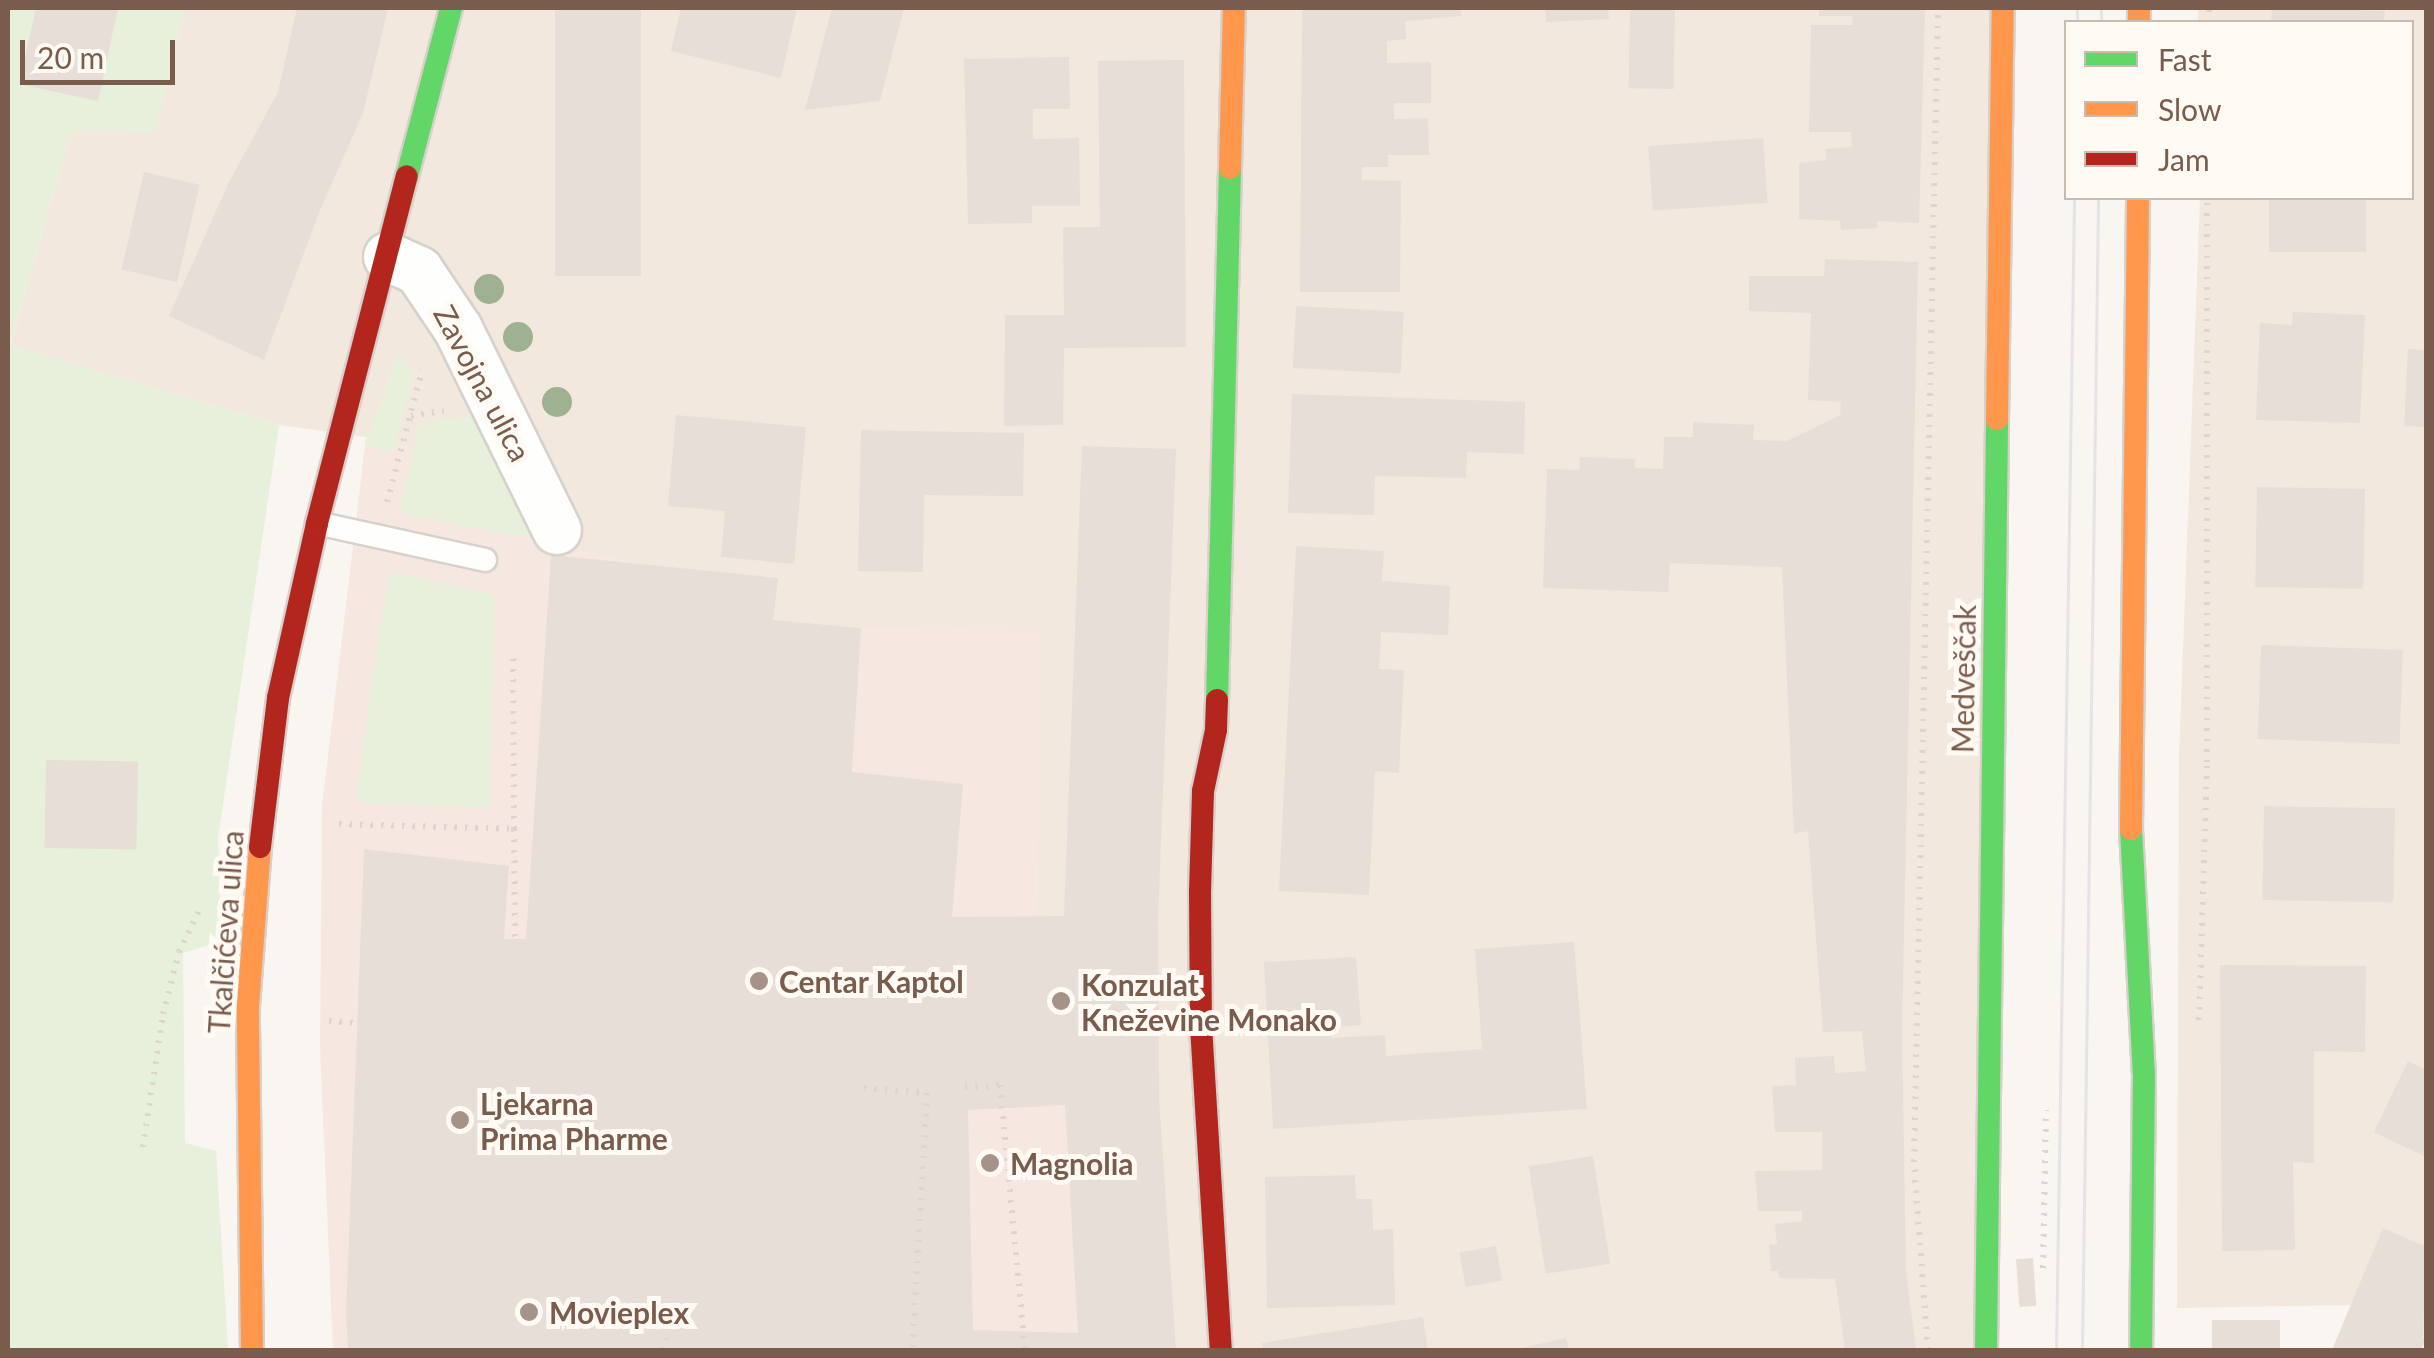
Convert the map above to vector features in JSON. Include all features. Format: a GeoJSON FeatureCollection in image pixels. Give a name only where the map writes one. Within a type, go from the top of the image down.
{"type":"FeatureCollection","features":[{"type":"Feature","properties":{"kind":"street","name":"Tkalčićeva ulica"},"geometry":{"type":"LineString","coordinates":[[252,1350],[247,1221],[248,1006],[261,828],[278,698],[317,523],[451,8]]}},
{"type":"Feature","properties":{"kind":"street"},"geometry":{"type":"LineString","coordinates":[[1221,1350],[1201,1026],[1200,893],[1203,791],[1216,730],[1234,8]]}},
{"type":"Feature","properties":{"kind":"street","name":"Medveščak"},"geometry":{"type":"LineString","coordinates":[[1986,1350],[1984,1237],[2003,8]]}},
{"type":"Feature","properties":{"kind":"street"},"geometry":{"type":"LineString","coordinates":[[2138,200],[2129,794],[2144,1074],[2142,1350]]}},
{"type":"Feature","properties":{"kind":"street","name":"Zavojna ulica"},"geometry":{"type":"LineString","coordinates":[[388,257],[419,271],[458,329],[557,530]]}},
{"type":"Feature","properties":{"kind":"lane"},"geometry":{"type":"LineString","coordinates":[[317,523],[484,560]]}},
{"type":"Feature","properties":{"kind":"path"},"geometry":{"type":"LineString","coordinates":[[1928,1350],[1914,1162],[1938,8]]}},
{"type":"Feature","properties":{"kind":"path"},"geometry":{"type":"LineString","coordinates":[[2198,1032],[2207,762],[2207,200]]}},
{"type":"Feature","properties":{"kind":"path"},"geometry":{"type":"LineString","coordinates":[[384,507],[391,494],[424,361]]}},
{"type":"Feature","properties":{"kind":"path"},"geometry":{"type":"LineString","coordinates":[[513,658],[515,939]]}},
{"type":"Feature","properties":{"kind":"path"},"geometry":{"type":"LineString","coordinates":[[339,824],[514,829]]}},
{"type":"Feature","properties":{"kind":"path"},"geometry":{"type":"LineString","coordinates":[[143,1147],[163,1014],[193,920]]}},
{"type":"Feature","properties":{"kind":"path"},"geometry":{"type":"LineString","coordinates":[[328,1021],[357,1023]]}},
{"type":"Feature","properties":{"kind":"path"},"geometry":{"type":"LineString","coordinates":[[965,1086],[1000,1085],[1024,1350]]}},
{"type":"Feature","properties":{"kind":"path"},"geometry":{"type":"LineString","coordinates":[[864,1088],[927,1093],[912,1350]]}},
{"type":"Feature","properties":{"kind":"path"},"geometry":{"type":"LineString","coordinates":[[2042,1276],[2046,1110]]}},
{"type":"Feature","properties":{"kind":"path"},"geometry":{"type":"LineString","coordinates":[[664,1350],[666,1338]]}},
{"type":"Feature","properties":{"kind":"shaded area"},"geometry":{"type":"Polygon","coordinates":[[[185,8],[1990,8],[1973,1350],[1176,1350],[1173,1313],[1079,1319],[1065,1105],[1036,916],[1040,631],[861,628],[773,620],[691,575],[556,546],[576,492],[366,437],[279,425],[10,346],[71,131],[155,131],[185,8]]]}},
{"type":"Feature","properties":{"kind":"shaded area"},"geometry":{"type":"Polygon","coordinates":[[[2198,8],[2426,8],[2423,1337],[2349,1305],[2177,1308],[2179,756],[2200,200],[2414,200],[2414,20],[2198,20],[2198,8]]]}},
{"type":"Feature","properties":{"kind":"shaded area","name":"Centar Kaptol"},"geometry":{"type":"Polygon","coordinates":[[[366,437],[577,492],[556,546],[691,575],[773,620],[861,628],[1041,630],[1036,916],[1064,916],[1065,1105],[1079,1319],[1173,1313],[1176,1350],[333,1350],[320,1047],[322,806],[366,437]]]}},
{"type":"Feature","properties":{"kind":"green space"},"geometry":{"type":"Polygon","coordinates":[[[8,8],[185,8],[155,132],[71,131],[10,345],[279,425],[218,838],[222,941],[183,953],[185,1143],[216,1151],[228,1350],[8,1350],[8,8]]]}},
{"type":"Feature","properties":{"kind":"green space"},"geometry":{"type":"Polygon","coordinates":[[[398,354],[413,374],[393,452],[365,445],[398,354]]]}},
{"type":"Feature","properties":{"kind":"green space"},"geometry":{"type":"Polygon","coordinates":[[[473,416],[539,539],[414,517],[400,508],[419,424],[473,416]]]}},
{"type":"Feature","properties":{"kind":"green space"},"geometry":{"type":"Polygon","coordinates":[[[391,572],[495,595],[489,808],[356,802],[380,624],[391,572]]]}},
{"type":"Feature","properties":{"kind":"building"},"geometry":{"type":"Polygon","coordinates":[[[36,8],[118,8],[98,101],[19,84],[36,8]]]}},
{"type":"Feature","properties":{"kind":"building"},"geometry":{"type":"Polygon","coordinates":[[[297,8],[388,8],[363,113],[320,210],[264,360],[169,316],[228,184],[278,92],[297,8]]]}},
{"type":"Feature","properties":{"kind":"building"},"geometry":{"type":"Polygon","coordinates":[[[555,8],[641,8],[641,276],[555,276],[555,8]]]}},
{"type":"Feature","properties":{"kind":"building"},"geometry":{"type":"Polygon","coordinates":[[[681,8],[797,8],[781,78],[671,51],[681,8]]]}},
{"type":"Feature","properties":{"kind":"building"},"geometry":{"type":"Polygon","coordinates":[[[832,8],[904,8],[880,101],[805,110],[832,8]]]}},
{"type":"Feature","properties":{"kind":"building"},"geometry":{"type":"Polygon","coordinates":[[[1302,8],[1461,8],[1462,16],[1405,21],[1406,39],[1387,41],[1387,63],[1431,62],[1431,103],[1394,103],[1394,119],[1428,118],[1429,155],[1388,155],[1388,167],[1362,167],[1362,180],[1401,181],[1400,292],[1300,292],[1302,8]]]}},
{"type":"Feature","properties":{"kind":"building"},"geometry":{"type":"Polygon","coordinates":[[[1545,8],[1608,8],[1609,19],[1546,22],[1545,8]]]}},
{"type":"Feature","properties":{"kind":"building"},"geometry":{"type":"Polygon","coordinates":[[[1630,8],[1675,8],[1674,89],[1629,88],[1630,8]]]}},
{"type":"Feature","properties":{"kind":"building"},"geometry":{"type":"Polygon","coordinates":[[[1819,8],[1925,8],[1919,223],[1877,221],[1877,228],[1841,230],[1840,221],[1799,219],[1799,163],[1826,160],[1826,149],[1852,147],[1851,132],[1809,132],[1811,25],[1853,25],[1852,16],[1819,16],[1819,8]]]}},
{"type":"Feature","properties":{"kind":"building"},"geometry":{"type":"Polygon","coordinates":[[[2272,8],[2385,11],[2384,20],[2271,20],[2272,8]]]}},
{"type":"Feature","properties":{"kind":"building"},"geometry":{"type":"Polygon","coordinates":[[[1069,57],[1070,109],[1033,109],[1033,139],[1079,138],[1080,206],[1032,206],[1032,223],[968,224],[964,59],[1069,57]]]}},
{"type":"Feature","properties":{"kind":"building"},"geometry":{"type":"Polygon","coordinates":[[[1184,60],[1186,347],[1064,348],[1063,425],[1004,426],[1005,315],[1064,315],[1063,227],[1100,227],[1098,61],[1184,60]]]}},
{"type":"Feature","properties":{"kind":"building"},"geometry":{"type":"Polygon","coordinates":[[[1763,138],[1768,203],[1653,211],[1648,146],[1763,138]]]}},
{"type":"Feature","properties":{"kind":"building"},"geometry":{"type":"Polygon","coordinates":[[[144,172],[200,185],[177,282],[122,269],[144,172]]]}},
{"type":"Feature","properties":{"kind":"building"},"geometry":{"type":"Polygon","coordinates":[[[2269,200],[2366,200],[2366,252],[2269,252],[2269,200]]]}},
{"type":"Feature","properties":{"kind":"building"},"geometry":{"type":"Polygon","coordinates":[[[1825,259],[1918,262],[1902,1030],[1906,1271],[1916,1350],[1845,1350],[1835,1279],[1779,1278],[1778,1271],[1771,1271],[1769,1245],[1777,1244],[1775,1224],[1802,1221],[1802,1211],[1758,1211],[1755,1171],[1822,1170],[1822,1132],[1775,1132],[1772,1086],[1796,1085],[1795,1058],[1834,1056],[1835,1073],[1866,1071],[1862,1031],[1823,1032],[1808,831],[1794,834],[1782,567],[1670,563],[1668,592],[1543,588],[1547,469],[1579,470],[1580,457],[1635,459],[1635,468],[1663,469],[1664,437],[1693,437],[1693,422],[1754,425],[1753,440],[1787,441],[1840,415],[1841,402],[1808,400],[1811,313],[1749,311],[1749,276],[1824,276],[1825,259]]]}},
{"type":"Feature","properties":{"kind":"building"},"geometry":{"type":"Polygon","coordinates":[[[1296,306],[1404,312],[1401,374],[1293,368],[1296,306]]]}},
{"type":"Feature","properties":{"kind":"building"},"geometry":{"type":"Polygon","coordinates":[[[2293,312],[2365,315],[2360,423],[2256,420],[2260,323],[2292,325],[2293,312]]]}},
{"type":"Feature","properties":{"kind":"building"},"geometry":{"type":"Polygon","coordinates":[[[2408,349],[2426,350],[2426,427],[2404,426],[2408,349]]]}},
{"type":"Feature","properties":{"kind":"building"},"geometry":{"type":"Polygon","coordinates":[[[1292,394],[1525,402],[1524,454],[1467,452],[1466,478],[1375,476],[1374,515],[1288,513],[1292,394]]]}},
{"type":"Feature","properties":{"kind":"building"},"geometry":{"type":"Polygon","coordinates":[[[676,415],[806,427],[794,564],[721,557],[725,511],[668,506],[676,415]]]}},
{"type":"Feature","properties":{"kind":"building"},"geometry":{"type":"Polygon","coordinates":[[[861,430],[1024,433],[1023,496],[924,495],[923,572],[858,571],[861,430]]]}},
{"type":"Feature","properties":{"kind":"building","name":"Centar Kaptol"},"geometry":{"type":"Polygon","coordinates":[[[1082,446],[1176,449],[1158,920],[1159,1099],[1176,1350],[348,1350],[346,1313],[364,849],[509,866],[504,939],[526,939],[551,555],[778,578],[773,620],[861,628],[852,772],[963,784],[952,917],[1064,916],[1082,446]],[[1065,1105],[968,1110],[973,1330],[1078,1333],[1065,1105]]]}},
{"type":"Feature","properties":{"kind":"building"},"geometry":{"type":"Polygon","coordinates":[[[2257,487],[2365,489],[2363,589],[2255,587],[2257,487]]]}},
{"type":"Feature","properties":{"kind":"building"},"geometry":{"type":"Polygon","coordinates":[[[1296,546],[1384,551],[1382,581],[1450,586],[1448,635],[1381,632],[1379,669],[1404,670],[1399,773],[1375,771],[1369,895],[1279,891],[1296,546]]]}},
{"type":"Feature","properties":{"kind":"building"},"geometry":{"type":"Polygon","coordinates":[[[2261,645],[2403,650],[2400,744],[2258,739],[2261,645]]]}},
{"type":"Feature","properties":{"kind":"building"},"geometry":{"type":"Polygon","coordinates":[[[46,760],[138,762],[136,850],[44,848],[46,760]]]}},
{"type":"Feature","properties":{"kind":"building"},"geometry":{"type":"Polygon","coordinates":[[[2264,806],[2395,808],[2393,902],[2262,900],[2264,806]]]}},
{"type":"Feature","properties":{"kind":"building"},"geometry":{"type":"Polygon","coordinates":[[[1574,942],[1587,1109],[1273,1129],[1264,962],[1356,957],[1361,1025],[1331,1027],[1332,1038],[1385,1035],[1386,1056],[1482,1049],[1475,949],[1574,942]]]}},
{"type":"Feature","properties":{"kind":"building"},"geometry":{"type":"Polygon","coordinates":[[[2220,965],[2366,966],[2365,1052],[2314,1051],[2314,1163],[2293,1162],[2295,1250],[2222,1251],[2220,965]]]}},
{"type":"Feature","properties":{"kind":"building"},"geometry":{"type":"Polygon","coordinates":[[[2408,1061],[2426,1070],[2426,1157],[2374,1132],[2408,1061]]]}},
{"type":"Feature","properties":{"kind":"building"},"geometry":{"type":"Polygon","coordinates":[[[1593,1156],[1610,1264],[1546,1274],[1529,1166],[1593,1156]]]}},
{"type":"Feature","properties":{"kind":"building"},"geometry":{"type":"Polygon","coordinates":[[[1355,1175],[1356,1199],[1372,1199],[1373,1230],[1393,1229],[1395,1305],[1267,1308],[1265,1177],[1355,1175]]]}},
{"type":"Feature","properties":{"kind":"building"},"geometry":{"type":"Polygon","coordinates":[[[2383,1228],[2426,1247],[2426,1339],[2421,1350],[2332,1350],[2383,1228]]]}},
{"type":"Feature","properties":{"kind":"building"},"geometry":{"type":"Polygon","coordinates":[[[1496,1246],[1502,1280],[1466,1287],[1460,1252],[1496,1246]]]}},
{"type":"Feature","properties":{"kind":"building"},"geometry":{"type":"Polygon","coordinates":[[[2033,1258],[2036,1306],[2019,1307],[2016,1259],[2033,1258]]]}},
{"type":"Feature","properties":{"kind":"building"},"geometry":{"type":"Polygon","coordinates":[[[1423,1317],[1428,1350],[1263,1350],[1262,1343],[1423,1317]]]}},
{"type":"Feature","properties":{"kind":"building"},"geometry":{"type":"Polygon","coordinates":[[[2212,1320],[2280,1320],[2280,1350],[2212,1350],[2212,1320]]]}},
{"type":"Feature","properties":{"kind":"building"},"geometry":{"type":"Polygon","coordinates":[[[1566,1338],[1569,1350],[1517,1350],[1517,1349],[1566,1338]]]}},
{"type":"Feature","properties":{"kind":"tram line"},"geometry":{"type":"LineString","coordinates":[[2077,8],[2077,20]]}},
{"type":"Feature","properties":{"kind":"tram line"},"geometry":{"type":"LineString","coordinates":[[2101,8],[2101,20]]}},
{"type":"Feature","properties":{"kind":"tram line"},"geometry":{"type":"LineString","coordinates":[[2056,1350],[2074,200]]}},
{"type":"Feature","properties":{"kind":"tram line"},"geometry":{"type":"LineString","coordinates":[[2082,1350],[2098,200]]}},
{"type":"Feature","properties":{"kind":"traffic: fast"},"geometry":{"type":"LineString","coordinates":[[407,176],[451,8]]}},
{"type":"Feature","properties":{"kind":"traffic: fast"},"geometry":{"type":"LineString","coordinates":[[1217,700],[1230,168]]}},
{"type":"Feature","properties":{"kind":"traffic: fast"},"geometry":{"type":"LineString","coordinates":[[1986,1350],[1997,419]]}},
{"type":"Feature","properties":{"kind":"traffic: fast"},"geometry":{"type":"LineString","coordinates":[[2131,829],[2144,1073],[2141,1350]]}},
{"type":"Feature","properties":{"kind":"traffic: slow"},"geometry":{"type":"LineString","coordinates":[[1230,168],[1234,8]]}},
{"type":"Feature","properties":{"kind":"traffic: slow"},"geometry":{"type":"LineString","coordinates":[[1997,419],[2003,8]]}},
{"type":"Feature","properties":{"kind":"traffic: slow"},"geometry":{"type":"LineString","coordinates":[[2139,8],[2139,20]]}},
{"type":"Feature","properties":{"kind":"traffic: slow"},"geometry":{"type":"LineString","coordinates":[[2131,829],[2138,200]]}},
{"type":"Feature","properties":{"kind":"traffic: slow"},"geometry":{"type":"LineString","coordinates":[[252,1350],[248,1006],[260,847]]}},
{"type":"Feature","properties":{"kind":"traffic: jam"},"geometry":{"type":"LineString","coordinates":[[260,847],[278,698],[317,523],[407,176]]}},
{"type":"Feature","properties":{"kind":"traffic: jam"},"geometry":{"type":"LineString","coordinates":[[1217,700],[1216,730],[1203,791],[1200,893],[1201,1026],[1221,1350]]}},
{"type":"Feature","properties":{"kind":"place","name":"Centar Kaptol"},"geometry":{"type":"Point","coordinates":[759,981]}},
{"type":"Feature","properties":{"kind":"place","name":"Konzulat Kneževine Monako"},"geometry":{"type":"Point","coordinates":[1061,1001]}},
{"type":"Feature","properties":{"kind":"place","name":"Ljekarna Prima Pharme"},"geometry":{"type":"Point","coordinates":[460,1120]}},
{"type":"Feature","properties":{"kind":"place","name":"Magnolia"},"geometry":{"type":"Point","coordinates":[990,1163]}},
{"type":"Feature","properties":{"kind":"place","name":"Movieplex"},"geometry":{"type":"Point","coordinates":[529,1312]}}]}
